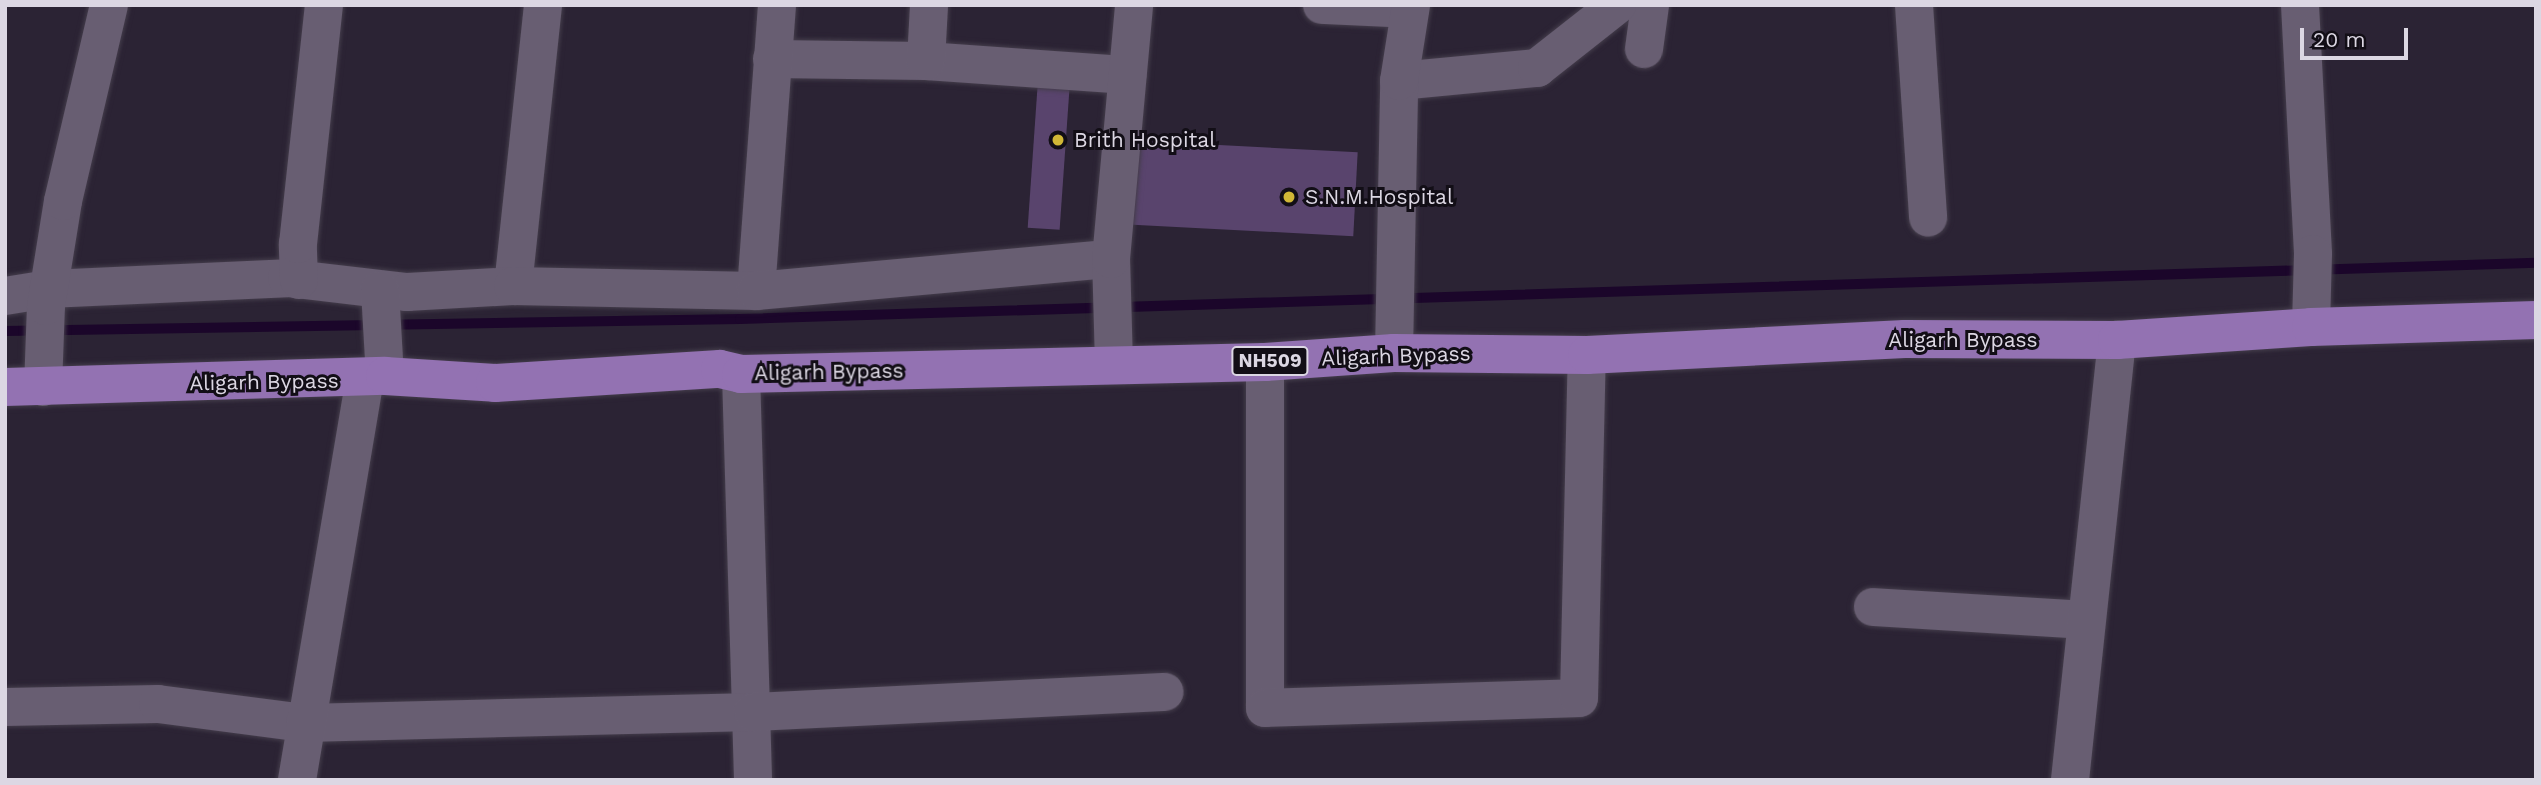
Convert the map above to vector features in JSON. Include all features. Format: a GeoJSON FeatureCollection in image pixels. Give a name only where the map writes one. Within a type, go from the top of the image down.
{"type":"FeatureCollection","features":[{"type":"Feature","properties":{"kind":"highway","name":"Aligarh Bypass"},"geometry":{"type":"LineString","coordinates":[[5,387],[43,375],[375,378],[495,383],[720,369],[741,374],[1114,346],[1265,362],[1395,337],[1587,355],[1905,340],[2116,340],[2312,312],[2536,320]]}},
{"type":"Feature","properties":{"kind":"street"},"geometry":{"type":"LineString","coordinates":[[43,375],[47,298],[63,201],[109,5]]}},
{"type":"Feature","properties":{"kind":"street"},"geometry":{"type":"LineString","coordinates":[[299,280],[298,244],[324,5]]}},
{"type":"Feature","properties":{"kind":"street"},"geometry":{"type":"LineString","coordinates":[[513,286],[543,5]]}},
{"type":"Feature","properties":{"kind":"street"},"geometry":{"type":"LineString","coordinates":[[756,291],[777,5]]}},
{"type":"Feature","properties":{"kind":"street"},"geometry":{"type":"LineString","coordinates":[[926,61],[929,5]]}},
{"type":"Feature","properties":{"kind":"street"},"geometry":{"type":"LineString","coordinates":[[1114,346],[1112,267],[1134,5]]}},
{"type":"Feature","properties":{"kind":"street"},"geometry":{"type":"LineString","coordinates":[[1322,5],[1410,7],[1399,81],[1395,337]]}},
{"type":"Feature","properties":{"kind":"street"},"geometry":{"type":"LineString","coordinates":[[1399,81],[1537,68],[1617,5]]}},
{"type":"Feature","properties":{"kind":"street"},"geometry":{"type":"LineString","coordinates":[[1644,49],[1650,5]]}},
{"type":"Feature","properties":{"kind":"street"},"geometry":{"type":"LineString","coordinates":[[1914,5],[1928,218]]}},
{"type":"Feature","properties":{"kind":"street"},"geometry":{"type":"LineString","coordinates":[[2300,5],[2313,254],[2312,312]]}},
{"type":"Feature","properties":{"kind":"street"},"geometry":{"type":"LineString","coordinates":[[772,59],[926,61],[1128,75]]}},
{"type":"Feature","properties":{"kind":"street"},"geometry":{"type":"LineString","coordinates":[[5,296],[47,298],[299,280],[407,292],[513,286],[756,291],[1112,267]]}},
{"type":"Feature","properties":{"kind":"street"},"geometry":{"type":"LineString","coordinates":[[297,780],[305,723],[375,378],[380,290]]}},
{"type":"Feature","properties":{"kind":"street"},"geometry":{"type":"LineString","coordinates":[[2070,780],[2084,620],[2116,340]]}},
{"type":"Feature","properties":{"kind":"street"},"geometry":{"type":"LineString","coordinates":[[1265,362],[1265,708],[1580,698],[1587,355]]}},
{"type":"Feature","properties":{"kind":"street"},"geometry":{"type":"LineString","coordinates":[[741,374],[753,780]]}},
{"type":"Feature","properties":{"kind":"street"},"geometry":{"type":"LineString","coordinates":[[1873,607],[2084,620]]}},
{"type":"Feature","properties":{"kind":"street"},"geometry":{"type":"LineString","coordinates":[[5,707],[158,704],[305,723],[753,712],[1165,692]]}},
{"type":"Feature","properties":{"kind":"building"},"geometry":{"type":"Polygon","coordinates":[[[1038,80],[1070,82],[1060,230],[1028,228],[1038,80]]]}},
{"type":"Feature","properties":{"kind":"building"},"geometry":{"type":"Polygon","coordinates":[[[1123,140],[1358,152],[1353,236],[1119,224],[1123,140]]]}},
{"type":"Feature","properties":{"kind":"waterway"},"geometry":{"type":"LineString","coordinates":[[5,331],[740,319],[2536,263]]}},
{"type":"Feature","properties":{"kind":"place","name":"Brith Hospital"},"geometry":{"type":"Point","coordinates":[1058,140]}},
{"type":"Feature","properties":{"kind":"place","name":"S.N.M.Hospital"},"geometry":{"type":"Point","coordinates":[1289,197]}}]}
